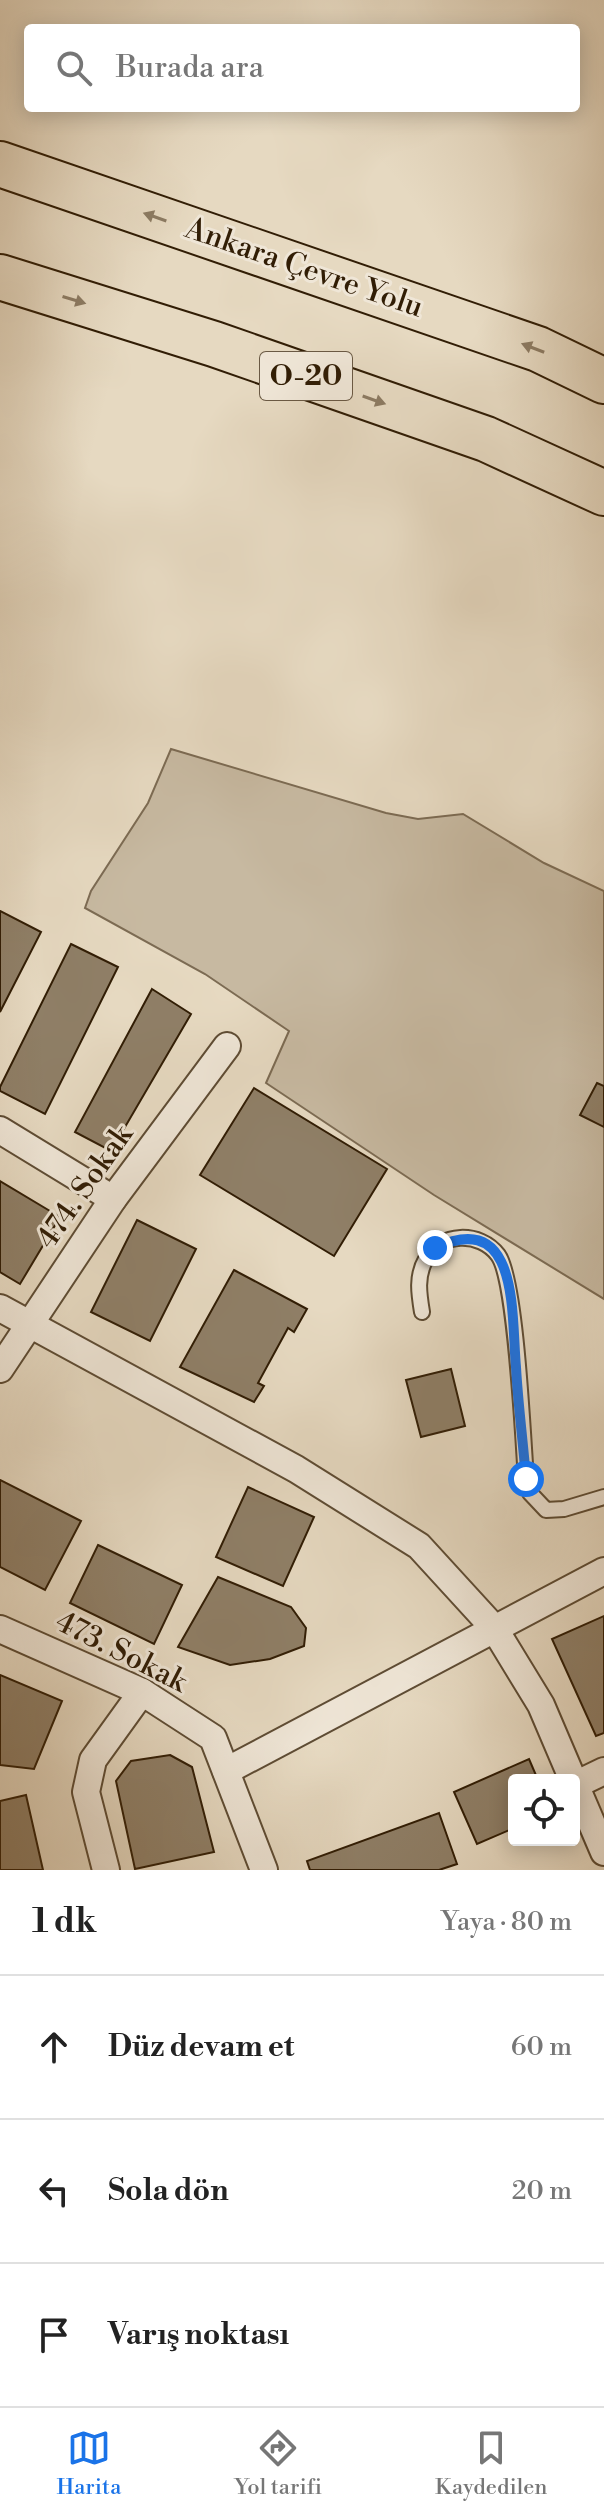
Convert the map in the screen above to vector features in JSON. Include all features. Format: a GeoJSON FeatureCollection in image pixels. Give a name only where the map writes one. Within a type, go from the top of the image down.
{"type":"FeatureCollection","features":[{"type":"Feature","properties":{"kind":"highway","name":"Ankara Çevre Yolu"},"geometry":{"type":"LineString","coordinates":[[0,164],[538,349],[604,381]]}},
{"type":"Feature","properties":{"kind":"highway","name":"O-20"},"geometry":{"type":"LineString","coordinates":[[0,277],[214,344],[471,433],[604,493]]}},
{"type":"Feature","properties":{"kind":"street","name":"474. Sokak"},"geometry":{"type":"LineString","coordinates":[[0,1369],[113,1199],[227,1046]]}},
{"type":"Feature","properties":{"kind":"street"},"geometry":{"type":"LineString","coordinates":[[0,1130],[113,1199]]}},
{"type":"Feature","properties":{"kind":"street"},"geometry":{"type":"LineString","coordinates":[[0,1308],[296,1469],[419,1546],[494,1628],[541,1705],[571,1774]]}},
{"type":"Feature","properties":{"kind":"street"},"geometry":{"type":"LineString","coordinates":[[226,1771],[604,1571]]}},
{"type":"Feature","properties":{"kind":"street","name":"473. Sokak"},"geometry":{"type":"LineString","coordinates":[[0,1629],[142,1692],[213,1738],[264,1870]]}},
{"type":"Feature","properties":{"kind":"street"},"geometry":{"type":"LineString","coordinates":[[106,1870],[86,1792],[93,1760],[142,1692]]}},
{"type":"Feature","properties":{"kind":"street"},"geometry":{"type":"LineString","coordinates":[[580,1780],[604,1771]]}},
{"type":"Feature","properties":{"kind":"street"},"geometry":{"type":"LineString","coordinates":[[580,1796],[604,1852]]}},
{"type":"Feature","properties":{"kind":"lane"},"geometry":{"type":"LineString","coordinates":[[422,1312],[418,1284],[426,1257],[435,1248],[459,1236],[479,1239],[498,1255],[511,1289],[526,1479],[530,1493],[546,1510],[564,1509],[604,1497]]}},
{"type":"Feature","properties":{"kind":"shaded area"},"geometry":{"type":"Polygon","coordinates":[[[171,749],[386,813],[418,819],[463,814],[544,863],[604,891],[604,1299],[434,1195],[266,1083],[289,1031],[205,974],[85,908],[91,891],[148,803],[171,749]]]}},
{"type":"Feature","properties":{"kind":"building"},"geometry":{"type":"Polygon","coordinates":[[[0,911],[41,932],[0,1012],[0,911]]]}},
{"type":"Feature","properties":{"kind":"building"},"geometry":{"type":"Polygon","coordinates":[[[71,944],[118,967],[45,1114],[0,1091],[0,1087],[71,944]]]}},
{"type":"Feature","properties":{"kind":"building"},"geometry":{"type":"Polygon","coordinates":[[[152,989],[191,1014],[111,1151],[75,1132],[152,989]]]}},
{"type":"Feature","properties":{"kind":"building"},"geometry":{"type":"Polygon","coordinates":[[[597,1083],[604,1086],[604,1127],[580,1115],[597,1083]]]}},
{"type":"Feature","properties":{"kind":"building"},"geometry":{"type":"Polygon","coordinates":[[[254,1088],[387,1169],[334,1256],[200,1175],[254,1088]]]}},
{"type":"Feature","properties":{"kind":"building"},"geometry":{"type":"Polygon","coordinates":[[[0,1181],[60,1217],[20,1284],[0,1272],[0,1181]]]}},
{"type":"Feature","properties":{"kind":"building"},"geometry":{"type":"Polygon","coordinates":[[[137,1220],[196,1249],[150,1341],[91,1312],[137,1220]]]}},
{"type":"Feature","properties":{"kind":"building"},"geometry":{"type":"Polygon","coordinates":[[[234,1270],[307,1309],[294,1332],[288,1328],[258,1383],[264,1386],[254,1402],[180,1367],[234,1270]]]}},
{"type":"Feature","properties":{"kind":"building"},"geometry":{"type":"Polygon","coordinates":[[[451,1369],[465,1426],[421,1437],[406,1380],[451,1369]]]}},
{"type":"Feature","properties":{"kind":"building"},"geometry":{"type":"Polygon","coordinates":[[[0,1480],[81,1521],[45,1590],[0,1567],[0,1480]]]}},
{"type":"Feature","properties":{"kind":"building"},"geometry":{"type":"Polygon","coordinates":[[[248,1487],[314,1517],[283,1586],[216,1557],[248,1487]]]}},
{"type":"Feature","properties":{"kind":"building"},"geometry":{"type":"Polygon","coordinates":[[[98,1545],[182,1585],[154,1644],[70,1603],[98,1545]]]}},
{"type":"Feature","properties":{"kind":"building"},"geometry":{"type":"Polygon","coordinates":[[[218,1577],[291,1607],[306,1628],[304,1646],[270,1659],[230,1665],[178,1647],[218,1577]]]}},
{"type":"Feature","properties":{"kind":"building"},"geometry":{"type":"Polygon","coordinates":[[[604,1616],[604,1733],[596,1736],[552,1639],[604,1616]]]}},
{"type":"Feature","properties":{"kind":"building"},"geometry":{"type":"Polygon","coordinates":[[[0,1675],[62,1701],[34,1769],[0,1765],[0,1675]]]}},
{"type":"Feature","properties":{"kind":"building"},"geometry":{"type":"Polygon","coordinates":[[[170,1755],[192,1767],[214,1852],[135,1869],[116,1781],[131,1761],[170,1755]]]}},
{"type":"Feature","properties":{"kind":"building"},"geometry":{"type":"Polygon","coordinates":[[[529,1759],[535,1774],[508,1774],[508,1831],[477,1844],[454,1792],[529,1759]]]}},
{"type":"Feature","properties":{"kind":"building"},"geometry":{"type":"Polygon","coordinates":[[[26,1795],[43,1870],[0,1870],[0,1801],[26,1795]]]}},
{"type":"Feature","properties":{"kind":"building"},"geometry":{"type":"Polygon","coordinates":[[[439,1813],[457,1864],[439,1870],[310,1870],[307,1861],[439,1813]]]}},
{"type":"Feature","properties":{"kind":"route"},"geometry":{"type":"LineString","coordinates":[[435,1248],[459,1236],[479,1239],[498,1255],[511,1289],[526,1479]]}}]}
